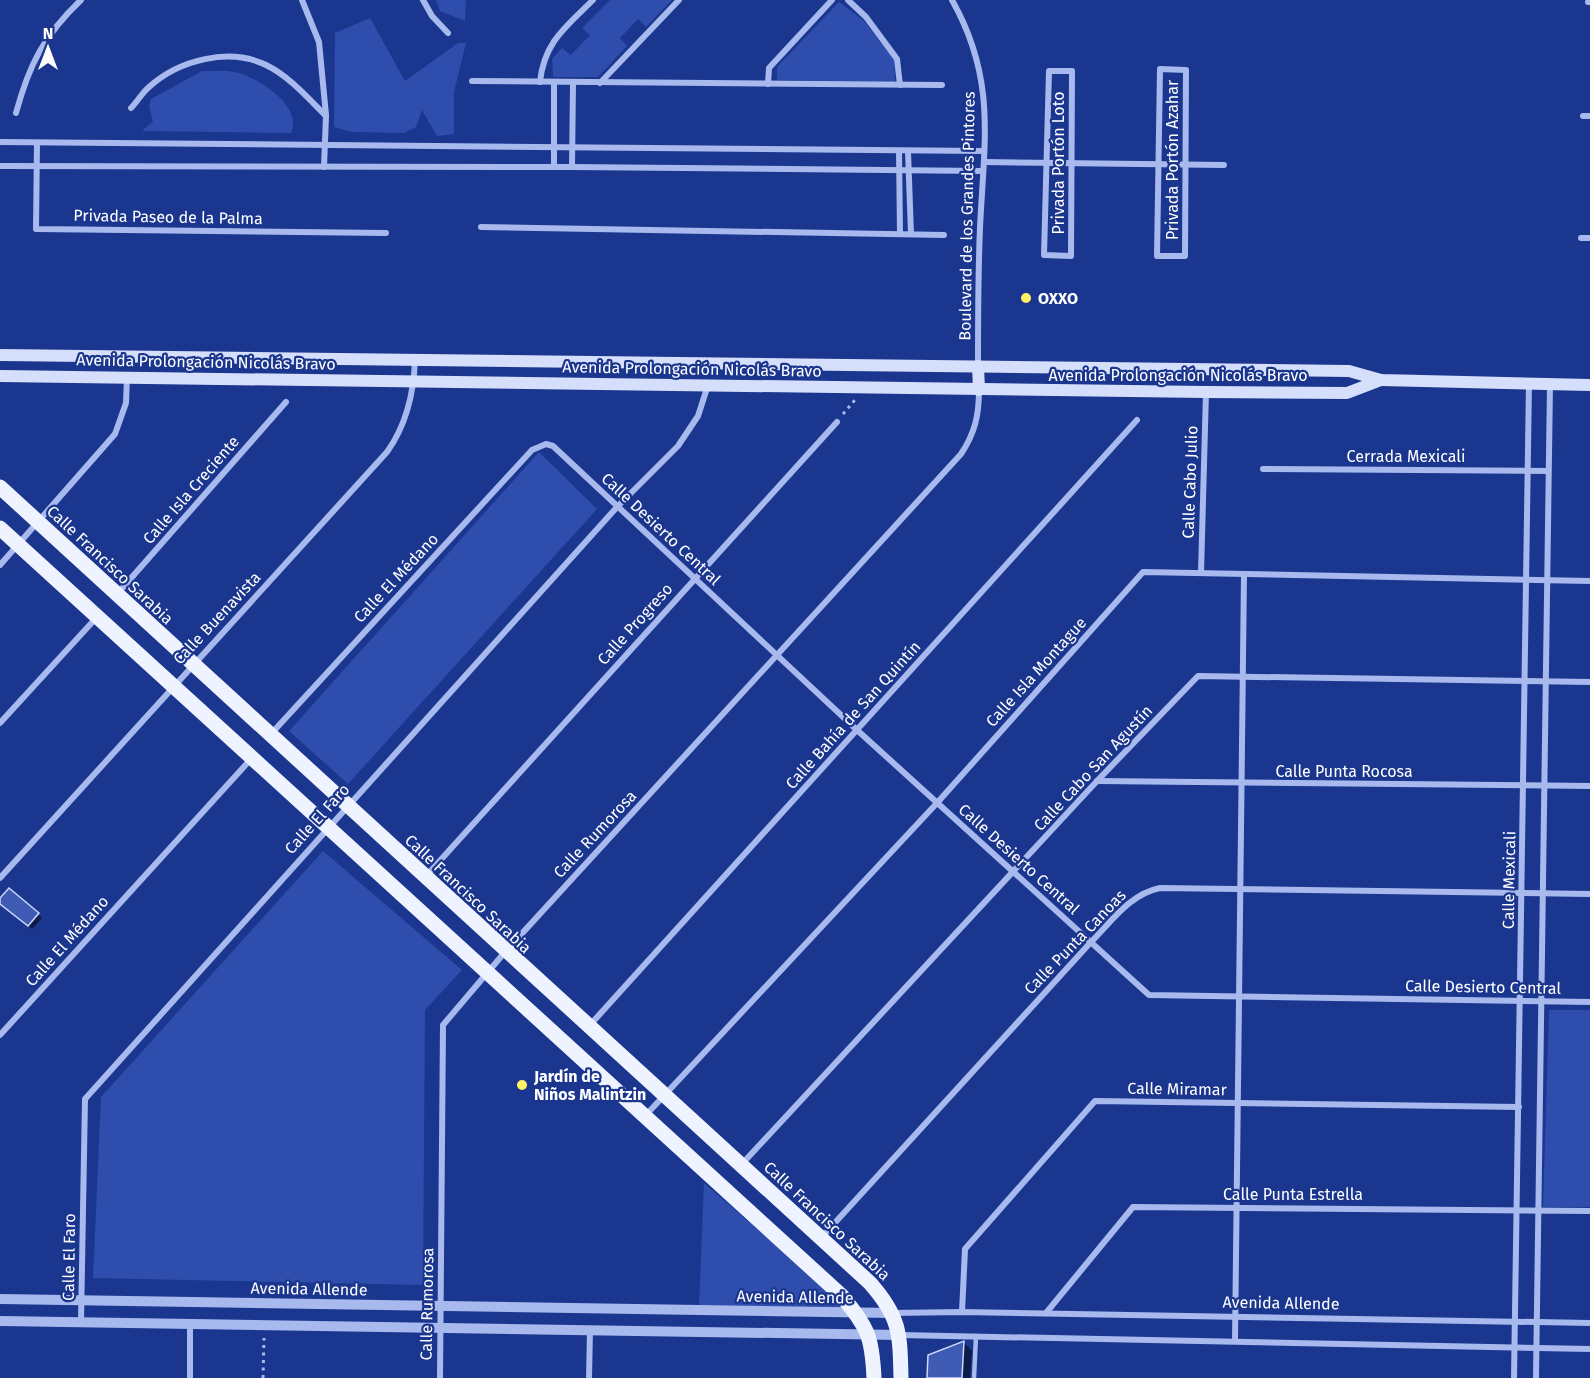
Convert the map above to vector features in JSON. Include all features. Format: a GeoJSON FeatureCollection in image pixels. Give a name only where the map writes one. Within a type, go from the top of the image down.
{"type":"FeatureCollection","features":[{"type":"Feature","properties":{"kind":"main road","name":"Avenida Prolongación Nicolás Bravo"},"geometry":{"type":"LineString","coordinates":[[0,355],[415,358],[1349,371],[1381,380],[1590,385]]}},
{"type":"Feature","properties":{"kind":"main road"},"geometry":{"type":"LineString","coordinates":[[978,366],[979,390]]}},
{"type":"Feature","properties":{"kind":"main road","name":"Avenida Prolongación Nicolás Bravo"},"geometry":{"type":"LineString","coordinates":[[0,376],[1347,393],[1381,380]]}},
{"type":"Feature","properties":{"kind":"main road","name":"Calle Francisco Sarabia"},"geometry":{"type":"LineString","coordinates":[[0,487],[505,952],[870,1282],[891,1313],[900,1335]]}},
{"type":"Feature","properties":{"kind":"main road"},"geometry":{"type":"LineString","coordinates":[[0,528],[486,974],[842,1296],[863,1321],[868,1334],[874,1378]]}},
{"type":"Feature","properties":{"kind":"main road"},"geometry":{"type":"LineString","coordinates":[[900,1335],[901,1378]]}},
{"type":"Feature","properties":{"kind":"street"},"geometry":{"type":"LineString","coordinates":[[16,113],[27,75],[45,39],[81,0]]}},
{"type":"Feature","properties":{"kind":"street"},"geometry":{"type":"LineString","coordinates":[[302,0],[319,42],[326,116],[324,167]]}},
{"type":"Feature","properties":{"kind":"street"},"geometry":{"type":"LineString","coordinates":[[423,0],[432,16],[448,33]]}},
{"type":"Feature","properties":{"kind":"street"},"geometry":{"type":"LineString","coordinates":[[540,82],[546,52],[556,36],[593,0]]}},
{"type":"Feature","properties":{"kind":"street"},"geometry":{"type":"LineString","coordinates":[[600,83],[679,0]]}},
{"type":"Feature","properties":{"kind":"street"},"geometry":{"type":"LineString","coordinates":[[768,84],[769,68],[832,0]]}},
{"type":"Feature","properties":{"kind":"street"},"geometry":{"type":"LineString","coordinates":[[849,0],[866,17],[897,59],[900,85]]}},
{"type":"Feature","properties":{"kind":"street","name":"Boulevard de los Grandes Pintores"},"geometry":{"type":"LineString","coordinates":[[952,0],[972,42],[982,77],[986,110],[978,366]]}},
{"type":"Feature","properties":{"kind":"street"},"geometry":{"type":"LineString","coordinates":[[131,108],[149,87],[172,72],[196,61],[233,57],[265,64],[281,74],[326,116]]}},
{"type":"Feature","properties":{"kind":"street","name":"Privada Portón Azahar"},"geometry":{"type":"LineString","coordinates":[[1160,69],[1186,70],[1186,165],[1185,256],[1157,256],[1160,69]]}},
{"type":"Feature","properties":{"kind":"street","name":"Privada Portón Loto"},"geometry":{"type":"LineString","coordinates":[[1049,70],[1072,71],[1072,163],[1071,256],[1044,255],[1049,70]]}},
{"type":"Feature","properties":{"kind":"street"},"geometry":{"type":"LineString","coordinates":[[472,81],[942,85]]}},
{"type":"Feature","properties":{"kind":"street"},"geometry":{"type":"LineString","coordinates":[[554,82],[554,167]]}},
{"type":"Feature","properties":{"kind":"street"},"geometry":{"type":"LineString","coordinates":[[572,167],[573,83]]}},
{"type":"Feature","properties":{"kind":"street"},"geometry":{"type":"LineString","coordinates":[[0,142],[984,151]]}},
{"type":"Feature","properties":{"kind":"street","name":"Privada Paseo de la Palma"},"geometry":{"type":"LineString","coordinates":[[37,142],[36,229],[386,233]]}},
{"type":"Feature","properties":{"kind":"street"},"geometry":{"type":"LineString","coordinates":[[899,151],[900,234]]}},
{"type":"Feature","properties":{"kind":"street"},"geometry":{"type":"LineString","coordinates":[[908,151],[911,234]]}},
{"type":"Feature","properties":{"kind":"street"},"geometry":{"type":"LineString","coordinates":[[984,162],[1224,165]]}},
{"type":"Feature","properties":{"kind":"street"},"geometry":{"type":"LineString","coordinates":[[0,166],[572,167],[983,171]]}},
{"type":"Feature","properties":{"kind":"street"},"geometry":{"type":"LineString","coordinates":[[481,227],[944,235]]}},
{"type":"Feature","properties":{"kind":"street"},"geometry":{"type":"LineString","coordinates":[[1581,238],[1590,238]]}},
{"type":"Feature","properties":{"kind":"street","name":"Calle Buenavista"},"geometry":{"type":"LineString","coordinates":[[0,878],[387,452],[405,423],[414,381],[415,358]]}},
{"type":"Feature","properties":{"kind":"street"},"geometry":{"type":"LineString","coordinates":[[0,565],[115,434],[126,403],[127,376]]}},
{"type":"Feature","properties":{"kind":"street","name":"Calle Mexicali"},"geometry":{"type":"LineString","coordinates":[[1514,1378],[1522,1002],[1529,383]]}},
{"type":"Feature","properties":{"kind":"street","name":"Calle Mexicali"},"geometry":{"type":"LineString","coordinates":[[1536,1378],[1550,384]]}},
{"type":"Feature","properties":{"kind":"street","name":"Calle El Faro"},"geometry":{"type":"LineString","coordinates":[[81,1322],[85,1099],[326,828],[617,507],[685,436],[698,416],[708,385]]}},
{"type":"Feature","properties":{"kind":"street","name":"Calle Rumorosa"},"geometry":{"type":"LineString","coordinates":[[440,1378],[443,1025],[505,952],[961,454],[975,429],[979,413],[979,390]]}},
{"type":"Feature","properties":{"kind":"street","name":"Calle Cabo Julio"},"geometry":{"type":"LineString","coordinates":[[1201,573],[1206,392]]}},
{"type":"Feature","properties":{"kind":"street","name":"Calle Isla Creciente"},"geometry":{"type":"LineString","coordinates":[[117,595],[286,402]]}},
{"type":"Feature","properties":{"kind":"street","name":"Calle Bahía de San Quintín"},"geometry":{"type":"LineString","coordinates":[[588,1027],[1137,420]]}},
{"type":"Feature","properties":{"kind":"street","name":"Calle Progreso"},"geometry":{"type":"LineString","coordinates":[[425,878],[837,422]]}},
{"type":"Feature","properties":{"kind":"street","name":"Calle Desierto Central"},"geometry":{"type":"LineString","coordinates":[[546,444],[553,446],[857,730],[1149,995],[1590,1002]]}},
{"type":"Feature","properties":{"kind":"street","name":"Calle El Médano"},"geometry":{"type":"LineString","coordinates":[[270,736],[532,450],[546,444]]}},
{"type":"Feature","properties":{"kind":"street","name":"Cerrada Mexicali"},"geometry":{"type":"LineString","coordinates":[[1263,469],[1548,471]]}},
{"type":"Feature","properties":{"kind":"street","name":"Calle Isla Montague"},"geometry":{"type":"LineString","coordinates":[[644,1116],[937,803],[1143,572],[1590,581]]}},
{"type":"Feature","properties":{"kind":"street"},"geometry":{"type":"LineString","coordinates":[[1235,1341],[1244,574]]}},
{"type":"Feature","properties":{"kind":"street"},"geometry":{"type":"LineString","coordinates":[[0,723],[96,617]]}},
{"type":"Feature","properties":{"kind":"street","name":"Calle Cabo San Agustín"},"geometry":{"type":"LineString","coordinates":[[740,1166],[1097,781],[1198,676],[1590,682]]}},
{"type":"Feature","properties":{"kind":"street","name":"Calle El Médano"},"geometry":{"type":"LineString","coordinates":[[0,1035],[251,759]]}},
{"type":"Feature","properties":{"kind":"street","name":"Calle Punta Rocosa"},"geometry":{"type":"LineString","coordinates":[[1097,781],[1590,786]]}},
{"type":"Feature","properties":{"kind":"street","name":"Calle Punta Canoas"},"geometry":{"type":"LineString","coordinates":[[821,1238],[1091,942],[1134,898],[1145,891],[1160,888],[1522,895],[1590,894]]}},
{"type":"Feature","properties":{"kind":"street","name":"Calle Miramar"},"geometry":{"type":"LineString","coordinates":[[962,1312],[965,1249],[1095,1101],[1519,1107]]}},
{"type":"Feature","properties":{"kind":"street","name":"Calle Punta Estrella"},"geometry":{"type":"LineString","coordinates":[[1046,1313],[1133,1207],[1590,1210]]}},
{"type":"Feature","properties":{"kind":"street","name":"Avenida Allende"},"geometry":{"type":"LineString","coordinates":[[0,1299],[1590,1323]]}},
{"type":"Feature","properties":{"kind":"street"},"geometry":{"type":"LineString","coordinates":[[0,1321],[590,1329],[1590,1348]]}},
{"type":"Feature","properties":{"kind":"street"},"geometry":{"type":"LineString","coordinates":[[190,1325],[190,1378]]}},
{"type":"Feature","properties":{"kind":"street"},"geometry":{"type":"LineString","coordinates":[[589,1378],[590,1329]]}},
{"type":"Feature","properties":{"kind":"lane"},"geometry":{"type":"LineString","coordinates":[[974,1378],[976,1336]]}},
{"type":"Feature","properties":{"kind":"path"},"geometry":{"type":"LineString","coordinates":[[837,422],[865,388]]}},
{"type":"Feature","properties":{"kind":"path"},"geometry":{"type":"LineString","coordinates":[[263,1378],[264,1325]]}},
{"type":"Feature","properties":{"kind":"shaded area"},"geometry":{"type":"Polygon","coordinates":[[[436,0],[466,0],[465,21],[440,11],[436,0]]]}},
{"type":"Feature","properties":{"kind":"shaded area"},"geometry":{"type":"Polygon","coordinates":[[[610,0],[672,0],[646,27],[638,19],[620,38],[627,46],[598,77],[553,77],[552,59],[562,48],[571,55],[590,35],[582,28],[610,0]]]}},
{"type":"Feature","properties":{"kind":"shaded area"},"geometry":{"type":"Polygon","coordinates":[[[839,2],[863,20],[894,59],[895,82],[777,80],[777,67],[839,2]]]}},
{"type":"Feature","properties":{"kind":"shaded area"},"geometry":{"type":"Polygon","coordinates":[[[370,18],[405,81],[458,43],[466,43],[454,92],[454,134],[437,136],[422,110],[416,127],[404,133],[352,132],[334,127],[335,33],[370,18]]]}},
{"type":"Feature","properties":{"kind":"shaded area"},"geometry":{"type":"Polygon","coordinates":[[[202,71],[235,72],[266,87],[285,104],[291,113],[293,123],[291,133],[142,131],[153,121],[149,107],[151,99],[202,71]]]}},
{"type":"Feature","properties":{"kind":"shaded area"},"geometry":{"type":"Polygon","coordinates":[[[539,452],[597,509],[348,784],[289,731],[539,452]]]}},
{"type":"Feature","properties":{"kind":"shaded area"},"geometry":{"type":"Polygon","coordinates":[[[323,851],[462,970],[425,1010],[423,1285],[93,1278],[101,1097],[323,851]]]}},
{"type":"Feature","properties":{"kind":"shaded area"},"geometry":{"type":"Polygon","coordinates":[[[1549,1010],[1590,1010],[1590,1207],[1543,1207],[1549,1010]]]}},
{"type":"Feature","properties":{"kind":"shaded area"},"geometry":{"type":"Polygon","coordinates":[[[704,1183],[848,1308],[699,1305],[704,1183]]]}},
{"type":"Feature","properties":{"kind":"building"},"geometry":{"type":"Polygon","coordinates":[[[9,888],[39,913],[28,926],[0,904],[0,898],[9,888]]]}},
{"type":"Feature","properties":{"kind":"building"},"geometry":{"type":"Polygon","coordinates":[[[964,1341],[962,1378],[927,1378],[928,1355],[964,1341]]]}},
{"type":"Feature","properties":{"kind":"place","name":"OXXO"},"geometry":{"type":"Point","coordinates":[1026,298]}},
{"type":"Feature","properties":{"kind":"place","name":"Jardín de Niños Malintzin"},"geometry":{"type":"Point","coordinates":[522,1085]}}]}
